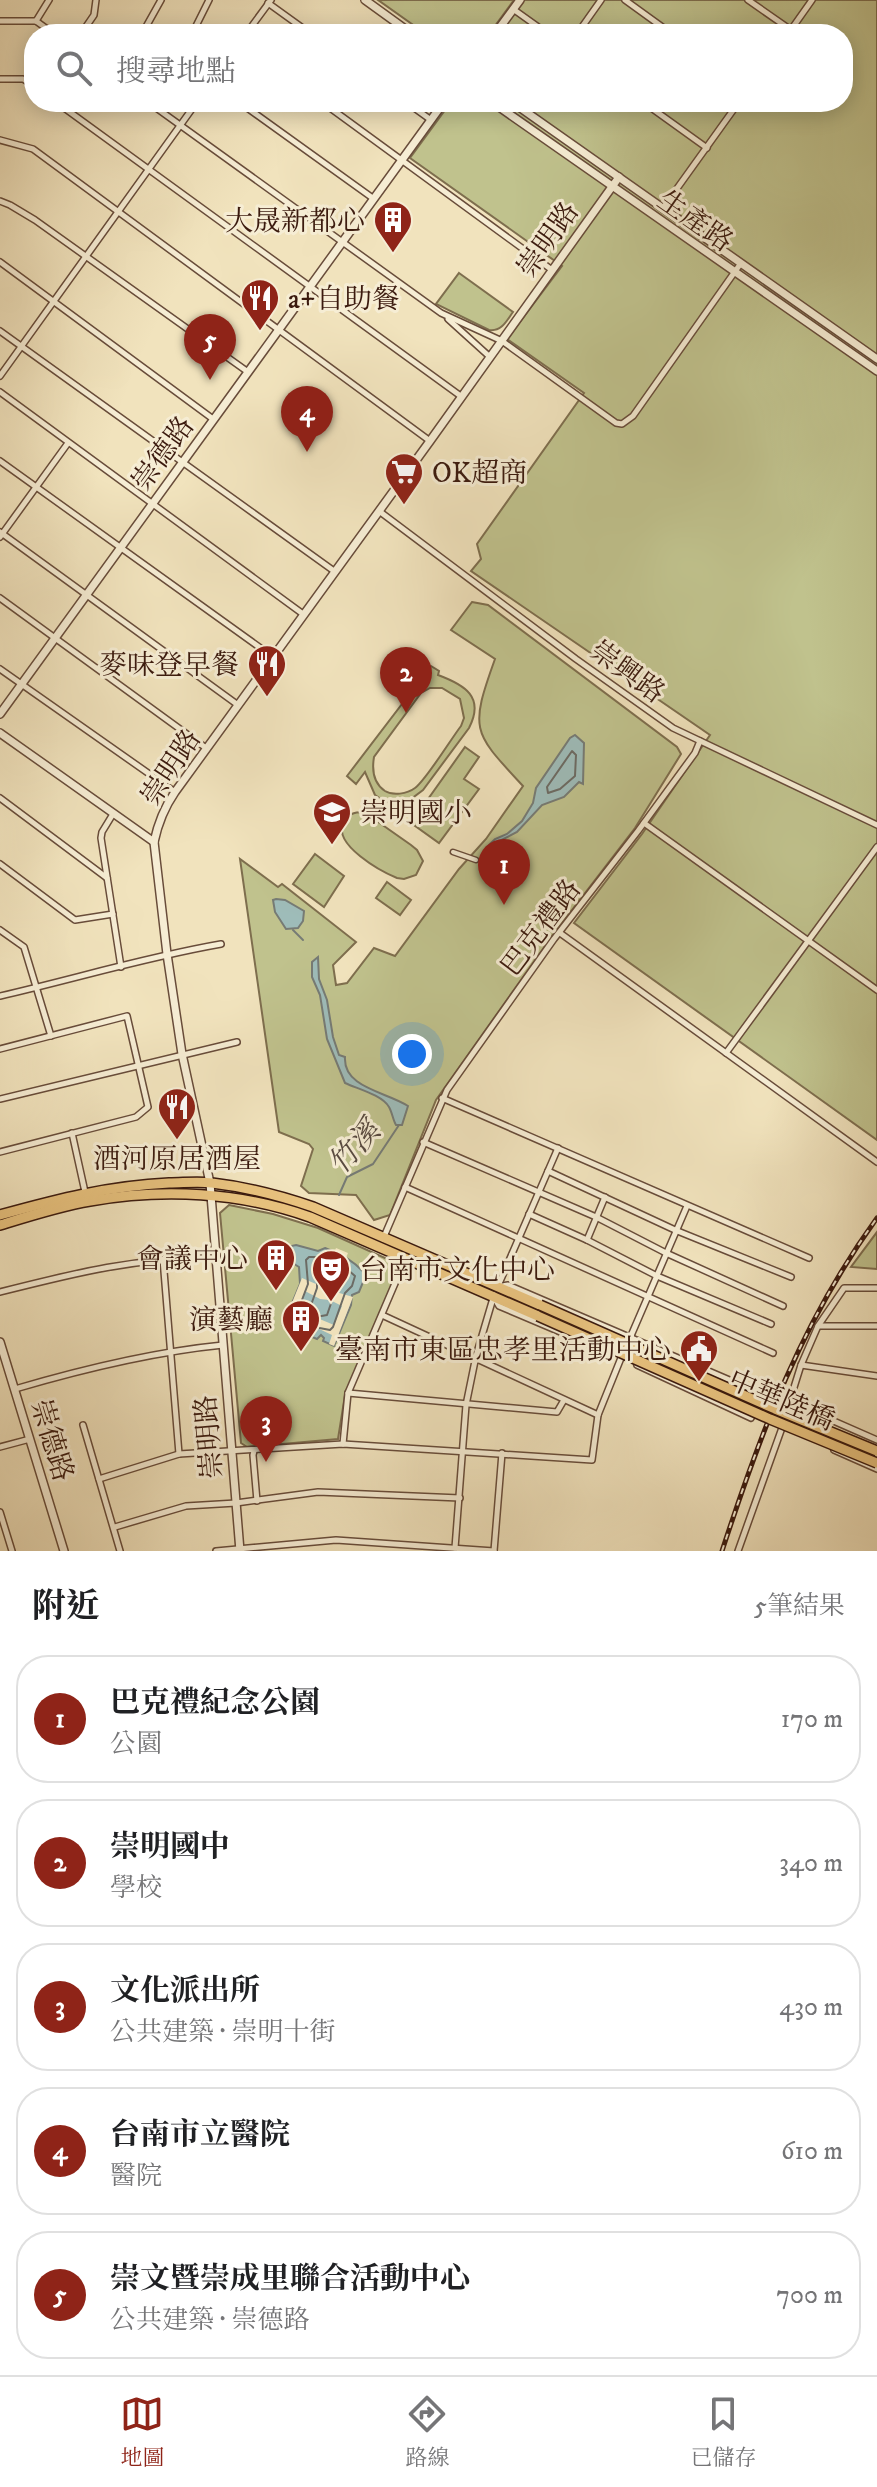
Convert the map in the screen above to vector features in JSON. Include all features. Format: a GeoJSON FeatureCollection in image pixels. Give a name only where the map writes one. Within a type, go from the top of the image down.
{"type":"FeatureCollection","features":[{"type":"Feature","properties":{"kind":"main road"},"geometry":{"type":"LineString","coordinates":[[0,1215],[85,1192],[129,1185],[210,1183],[291,1199],[498,1286],[539,1310]]}},
{"type":"Feature","properties":{"kind":"main road"},"geometry":{"type":"LineString","coordinates":[[0,1225],[88,1201],[133,1195],[212,1195],[289,1210],[493,1297],[539,1310]]}},
{"type":"Feature","properties":{"kind":"main road","name":"中華陸橋"},"geometry":{"type":"LineString","coordinates":[[539,1310],[877,1451]]}},
{"type":"Feature","properties":{"kind":"main road","name":"中華陸橋"},"geometry":{"type":"LineString","coordinates":[[539,1310],[877,1466]]}},
{"type":"Feature","properties":{"kind":"street"},"geometry":{"type":"LineString","coordinates":[[36,21],[49,0]]}},
{"type":"Feature","properties":{"kind":"street"},"geometry":{"type":"LineString","coordinates":[[88,24],[94,15],[96,0]]}},
{"type":"Feature","properties":{"kind":"street"},"geometry":{"type":"LineString","coordinates":[[149,24],[161,0]]}},
{"type":"Feature","properties":{"kind":"street"},"geometry":{"type":"LineString","coordinates":[[197,24],[209,0]]}},
{"type":"Feature","properties":{"kind":"street"},"geometry":{"type":"LineString","coordinates":[[365,0],[398,24]]}},
{"type":"Feature","properties":{"kind":"street"},"geometry":{"type":"LineString","coordinates":[[502,24],[520,0]]}},
{"type":"Feature","properties":{"kind":"street"},"geometry":{"type":"LineString","coordinates":[[584,24],[601,0]]}},
{"type":"Feature","properties":{"kind":"street"},"geometry":{"type":"LineString","coordinates":[[625,0],[658,24]]}},
{"type":"Feature","properties":{"kind":"street"},"geometry":{"type":"LineString","coordinates":[[748,0],[780,24]]}},
{"type":"Feature","properties":{"kind":"street"},"geometry":{"type":"LineString","coordinates":[[796,24],[812,0]]}},
{"type":"Feature","properties":{"kind":"street"},"geometry":{"type":"LineString","coordinates":[[254,24],[270,2],[298,24]]}},
{"type":"Feature","properties":{"kind":"street"},"geometry":{"type":"LineString","coordinates":[[513,9],[534,24]]}},
{"type":"Feature","properties":{"kind":"street"},"geometry":{"type":"LineString","coordinates":[[0,21],[36,21],[40,24]]}},
{"type":"Feature","properties":{"kind":"street"},"geometry":{"type":"LineString","coordinates":[[0,79],[24,80]]}},
{"type":"Feature","properties":{"kind":"street"},"geometry":{"type":"LineString","coordinates":[[70,112],[462,397]]}},
{"type":"Feature","properties":{"kind":"street"},"geometry":{"type":"LineString","coordinates":[[162,112],[441,313],[490,357]]}},
{"type":"Feature","properties":{"kind":"street"},"geometry":{"type":"LineString","coordinates":[[0,376],[190,112]]}},
{"type":"Feature","properties":{"kind":"street"},"geometry":{"type":"LineString","coordinates":[[253,112],[374,199]]}},
{"type":"Feature","properties":{"kind":"street"},"geometry":{"type":"LineString","coordinates":[[336,112],[552,270]]}},
{"type":"Feature","properties":{"kind":"street"},"geometry":{"type":"LineString","coordinates":[[420,112],[431,120]]}},
{"type":"Feature","properties":{"kind":"street","name":"崇德路"},"geometry":{"type":"LineString","coordinates":[[0,714],[437,112]]}},
{"type":"Feature","properties":{"kind":"street","name":"生產路"},"geometry":{"type":"LineString","coordinates":[[506,112],[877,371]]}},
{"type":"Feature","properties":{"kind":"street","name":"生產路"},"geometry":{"type":"LineString","coordinates":[[526,112],[877,359]]}},
{"type":"Feature","properties":{"kind":"street"},"geometry":{"type":"LineString","coordinates":[[657,112],[707,148]]}},
{"type":"Feature","properties":{"kind":"street"},"geometry":{"type":"LineString","coordinates":[[663,208],[732,112]]}},
{"type":"Feature","properties":{"kind":"street"},"geometry":{"type":"LineString","coordinates":[[0,140],[33,149],[430,441]]}},
{"type":"Feature","properties":{"kind":"street","name":"崇明路"},"geometry":{"type":"LineString","coordinates":[[240,1549],[212,1195],[182,1054],[167,954],[154,842],[160,818],[206,748],[619,177]]}},
{"type":"Feature","properties":{"kind":"street"},"geometry":{"type":"LineString","coordinates":[[0,201],[35,220],[248,372]]}},
{"type":"Feature","properties":{"kind":"street"},"geometry":{"type":"LineString","coordinates":[[0,262],[213,419]]}},
{"type":"Feature","properties":{"kind":"street"},"geometry":{"type":"LineString","coordinates":[[441,313],[502,341],[611,421],[622,424],[633,416],[741,263]]}},
{"type":"Feature","properties":{"kind":"street"},"geometry":{"type":"LineString","coordinates":[[0,331],[334,571]]}},
{"type":"Feature","properties":{"kind":"street"},"geometry":{"type":"LineString","coordinates":[[0,392],[303,614]]}},
{"type":"Feature","properties":{"kind":"street"},"geometry":{"type":"LineString","coordinates":[[68,443],[1,534],[238,705]]}},
{"type":"Feature","properties":{"kind":"street"},"geometry":{"type":"LineString","coordinates":[[0,461],[273,657]]}},
{"type":"Feature","properties":{"kind":"street","name":"崇興路"},"geometry":{"type":"LineString","coordinates":[[379,511],[673,728],[877,825]]}},
{"type":"Feature","properties":{"kind":"street"},"geometry":{"type":"LineString","coordinates":[[0,598],[206,748]]}},
{"type":"Feature","properties":{"kind":"street"},"geometry":{"type":"LineString","coordinates":[[0,669],[175,792]]}},
{"type":"Feature","properties":{"kind":"street"},"geometry":{"type":"LineString","coordinates":[[0,733],[154,842]]}},
{"type":"Feature","properties":{"kind":"street","name":"巴克禮路"},"geometry":{"type":"LineString","coordinates":[[380,1247],[442,1098],[560,933],[695,753],[700,741]]}},
{"type":"Feature","properties":{"kind":"street"},"geometry":{"type":"LineString","coordinates":[[0,798],[107,878]]}},
{"type":"Feature","properties":{"kind":"street"},"geometry":{"type":"LineString","coordinates":[[113,814],[101,835],[121,967]]}},
{"type":"Feature","properties":{"kind":"street"},"geometry":{"type":"LineString","coordinates":[[644,823],[877,990]]}},
{"type":"Feature","properties":{"kind":"street"},"geometry":{"type":"LineString","coordinates":[[726,1053],[877,847]]}},
{"type":"Feature","properties":{"kind":"street"},"geometry":{"type":"LineString","coordinates":[[453,852],[476,860]]}},
{"type":"Feature","properties":{"kind":"street"},"geometry":{"type":"LineString","coordinates":[[0,864],[75,920],[113,914]]}},
{"type":"Feature","properties":{"kind":"street"},"geometry":{"type":"LineString","coordinates":[[0,930],[24,947],[51,1036]]}},
{"type":"Feature","properties":{"kind":"street"},"geometry":{"type":"LineString","coordinates":[[560,933],[877,1162]]}},
{"type":"Feature","properties":{"kind":"street"},"geometry":{"type":"LineString","coordinates":[[0,996],[167,954],[221,944]]}},
{"type":"Feature","properties":{"kind":"street"},"geometry":{"type":"LineString","coordinates":[[0,1049],[127,1016],[148,1107],[136,1117],[0,1152]]}},
{"type":"Feature","properties":{"kind":"street"},"geometry":{"type":"LineString","coordinates":[[0,1099],[237,1042]]}},
{"type":"Feature","properties":{"kind":"street"},"geometry":{"type":"LineString","coordinates":[[442,1098],[809,1258]]}},
{"type":"Feature","properties":{"kind":"street"},"geometry":{"type":"LineString","coordinates":[[72,1133],[85,1192]]}},
{"type":"Feature","properties":{"kind":"street"},"geometry":{"type":"LineString","coordinates":[[423,1142],[596,1217],[666,1253],[783,1306]]}},
{"type":"Feature","properties":{"kind":"street"},"geometry":{"type":"LineString","coordinates":[[455,1548],[466,1405],[476,1356],[493,1297],[558,1148]]}},
{"type":"Feature","properties":{"kind":"street"},"geometry":{"type":"LineString","coordinates":[[548,1171],[675,1230],[791,1277]]}},
{"type":"Feature","properties":{"kind":"street"},"geometry":{"type":"LineString","coordinates":[[405,1187],[773,1353]]}},
{"type":"Feature","properties":{"kind":"street"},"geometry":{"type":"LineString","coordinates":[[587,1240],[605,1197]]}},
{"type":"Feature","properties":{"kind":"street"},"geometry":{"type":"LineString","coordinates":[[630,1338],[687,1206]]}},
{"type":"Feature","properties":{"kind":"street"},"geometry":{"type":"LineString","coordinates":[[529,1214],[657,1276],[771,1324]]}},
{"type":"Feature","properties":{"kind":"street"},"geometry":{"type":"LineString","coordinates":[[343,1444],[348,1393],[410,1248]]}},
{"type":"Feature","properties":{"kind":"street"},"geometry":{"type":"LineString","coordinates":[[0,1292],[118,1264],[217,1258]]}},
{"type":"Feature","properties":{"kind":"street"},"geometry":{"type":"LineString","coordinates":[[163,1259],[179,1454]]}},
{"type":"Feature","properties":{"kind":"street"},"geometry":{"type":"LineString","coordinates":[[493,1297],[499,1306],[751,1418],[762,1394],[508,1285],[498,1286]]}},
{"type":"Feature","properties":{"kind":"street"},"geometry":{"type":"LineString","coordinates":[[738,1551],[782,1428],[788,1401],[818,1326],[844,1288],[877,1288]]}},
{"type":"Feature","properties":{"kind":"street"},"geometry":{"type":"LineString","coordinates":[[382,1315],[598,1415]]}},
{"type":"Feature","properties":{"kind":"street"},"geometry":{"type":"LineString","coordinates":[[818,1326],[877,1326]]}},
{"type":"Feature","properties":{"kind":"street","name":"崇德路"},"geometry":{"type":"LineString","coordinates":[[0,1342],[64,1551]]}},
{"type":"Feature","properties":{"kind":"street"},"geometry":{"type":"LineString","coordinates":[[15,1389],[68,1373],[223,1345]]}},
{"type":"Feature","properties":{"kind":"street"},"geometry":{"type":"LineString","coordinates":[[99,1479],[179,1454],[343,1444],[592,1460],[598,1415],[621,1358]]}},
{"type":"Feature","properties":{"kind":"street"},"geometry":{"type":"LineString","coordinates":[[801,1365],[877,1376]]}},
{"type":"Feature","properties":{"kind":"street"},"geometry":{"type":"LineString","coordinates":[[348,1393],[557,1412],[564,1400]]}},
{"type":"Feature","properties":{"kind":"street"},"geometry":{"type":"LineString","coordinates":[[788,1401],[877,1440]]}},
{"type":"Feature","properties":{"kind":"street"},"geometry":{"type":"LineString","coordinates":[[83,1425],[120,1551]]}},
{"type":"Feature","properties":{"kind":"street"},"geometry":{"type":"LineString","coordinates":[[782,1428],[877,1466]]}},
{"type":"Feature","properties":{"kind":"street"},"geometry":{"type":"LineString","coordinates":[[0,1447],[30,1439]]}},
{"type":"Feature","properties":{"kind":"street"},"geometry":{"type":"LineString","coordinates":[[254,1451],[257,1501]]}},
{"type":"Feature","properties":{"kind":"street"},"geometry":{"type":"LineString","coordinates":[[216,1551],[336,1540],[494,1551],[502,1453]]}},
{"type":"Feature","properties":{"kind":"street"},"geometry":{"type":"LineString","coordinates":[[115,1527],[186,1506],[257,1501],[318,1492],[460,1498]]}},
{"type":"Feature","properties":{"kind":"street"},"geometry":{"type":"LineString","coordinates":[[0,1512],[12,1551]]}},
{"type":"Feature","properties":{"kind":"green space"},"geometry":{"type":"Polygon","coordinates":[[[378,0],[514,0],[496,24],[412,24],[378,0]]]}},
{"type":"Feature","properties":{"kind":"green space"},"geometry":{"type":"Polygon","coordinates":[[[524,0],[877,0],[877,1140],[574,923],[642,834],[710,735],[471,571],[481,559],[477,544],[584,393],[507,339],[562,266],[410,158],[444,112],[853,112],[853,24],[506,24],[524,0]]]}},
{"type":"Feature","properties":{"kind":"green space"},"geometry":{"type":"Polygon","coordinates":[[[459,273],[513,312],[501,327],[489,330],[436,304],[459,273]]]}},
{"type":"Feature","properties":{"kind":"green space"},"geometry":{"type":"Polygon","coordinates":[[[472,602],[488,605],[677,747],[681,754],[635,828],[555,932],[436,1100],[390,1215],[374,1220],[356,1195],[309,1193],[301,1186],[313,1149],[309,1144],[279,1132],[240,859],[278,887],[282,884],[356,942],[333,965],[336,985],[347,983],[374,948],[395,956],[523,786],[494,754],[480,729],[481,702],[495,659],[451,630],[472,602]]]}},
{"type":"Feature","properties":{"kind":"green space"},"geometry":{"type":"Polygon","coordinates":[[[431,666],[439,671],[438,675],[470,694],[475,708],[469,728],[423,790],[407,802],[392,804],[375,795],[365,772],[356,784],[347,776],[431,666]],[[430,688],[421,693],[374,757],[374,776],[385,791],[400,794],[420,784],[461,726],[464,718],[460,699],[442,688],[430,688]]]}},
{"type":"Feature","properties":{"kind":"green space"},"geometry":{"type":"Polygon","coordinates":[[[465,747],[479,757],[464,779],[479,789],[439,843],[411,823],[465,747]]]}},
{"type":"Feature","properties":{"kind":"green space"},"geometry":{"type":"Polygon","coordinates":[[[364,812],[417,850],[423,861],[416,875],[404,879],[380,870],[345,840],[342,832],[347,818],[351,814],[364,812]]]}},
{"type":"Feature","properties":{"kind":"green space"},"geometry":{"type":"Polygon","coordinates":[[[315,854],[344,876],[324,907],[293,884],[315,854]]]}},
{"type":"Feature","properties":{"kind":"green space"},"geometry":{"type":"Polygon","coordinates":[[[387,882],[411,900],[400,915],[376,898],[387,882]]]}},
{"type":"Feature","properties":{"kind":"green space"},"geometry":{"type":"Polygon","coordinates":[[[229,1205],[318,1228],[394,1262],[398,1272],[345,1395],[338,1439],[247,1447],[241,1443],[220,1213],[229,1205]]]}},
{"type":"Feature","properties":{"kind":"green space"},"geometry":{"type":"Polygon","coordinates":[[[877,1232],[877,1269],[851,1267],[877,1232]]]}},
{"type":"Feature","properties":{"kind":"water"},"geometry":{"type":"Polygon","coordinates":[[[575,735],[584,743],[583,784],[579,782],[564,797],[542,805],[517,832],[486,848],[522,821],[533,803],[536,788],[575,735]]]}},
{"type":"Feature","properties":{"kind":"water"},"geometry":{"type":"Polygon","coordinates":[[[273,900],[285,900],[304,911],[298,928],[286,929],[275,912],[273,900]]]}},
{"type":"Feature","properties":{"kind":"water"},"geometry":{"type":"Polygon","coordinates":[[[318,957],[319,979],[339,1055],[345,1057],[351,1076],[359,1082],[408,1106],[402,1125],[396,1125],[389,1107],[381,1099],[345,1083],[327,1039],[320,995],[312,977],[312,962],[318,957]]]}},
{"type":"Feature","properties":{"kind":"water"},"geometry":{"type":"Polygon","coordinates":[[[296,1245],[318,1251],[325,1248],[353,1262],[366,1275],[359,1292],[352,1295],[334,1346],[323,1341],[321,1335],[317,1339],[298,1331],[300,1327],[297,1324],[293,1328],[283,1325],[300,1284],[299,1267],[286,1259],[287,1247],[296,1245]]]}},
{"type":"Feature","properties":{"kind":"pier"},"geometry":{"type":"Polygon","coordinates":[[[336,1248],[348,1253],[335,1284],[336,1292],[353,1297],[334,1346],[329,1344],[332,1335],[317,1328],[313,1337],[304,1333],[308,1324],[293,1318],[288,1327],[283,1325],[302,1278],[316,1284],[323,1279],[336,1248]],[[305,1291],[298,1310],[334,1325],[342,1306],[305,1291]]]}},
{"type":"Feature","properties":{"kind":"waterway"},"geometry":{"type":"LineString","coordinates":[[293,930],[303,940]]}},
{"type":"Feature","properties":{"kind":"waterway","name":"竹溪"},"geometry":{"type":"LineString","coordinates":[[339,1195],[347,1177],[373,1164],[399,1125]]}},
{"type":"Feature","properties":{"kind":"railway"},"geometry":{"type":"LineString","coordinates":[[722,1551],[752,1462],[805,1337],[850,1257],[877,1218]]}},
{"type":"Feature","properties":{"kind":"place","name":"大晟新都心"},"geometry":{"type":"Point","coordinates":[393,254]}},
{"type":"Feature","properties":{"kind":"place","name":"a+自助餐"},"geometry":{"type":"Point","coordinates":[260,332]}},
{"type":"Feature","properties":{"kind":"place","name":"崇文暨崇成里聯合活動中心"},"geometry":{"type":"Point","coordinates":[210,380]}},
{"type":"Feature","properties":{"kind":"place","name":"台南市立醫院"},"geometry":{"type":"Point","coordinates":[307,452]}},
{"type":"Feature","properties":{"kind":"place","name":"OK超商"},"geometry":{"type":"Point","coordinates":[404,506]}},
{"type":"Feature","properties":{"kind":"place","name":"麥味登早餐"},"geometry":{"type":"Point","coordinates":[267,698]}},
{"type":"Feature","properties":{"kind":"place","name":"崇明國中"},"geometry":{"type":"Point","coordinates":[406,713]}},
{"type":"Feature","properties":{"kind":"place","name":"崇明國小"},"geometry":{"type":"Point","coordinates":[332,846]}},
{"type":"Feature","properties":{"kind":"place","name":"巴克禮紀念公園"},"geometry":{"type":"Point","coordinates":[504,905]}},
{"type":"Feature","properties":{"kind":"place","name":"酒河原居酒屋"},"geometry":{"type":"Point","coordinates":[177,1141]}},
{"type":"Feature","properties":{"kind":"place","name":"會議中心"},"geometry":{"type":"Point","coordinates":[276,1292]}},
{"type":"Feature","properties":{"kind":"place","name":"台南市文化中心"},"geometry":{"type":"Point","coordinates":[331,1303]}},
{"type":"Feature","properties":{"kind":"place","name":"演藝廳"},"geometry":{"type":"Point","coordinates":[301,1353]}},
{"type":"Feature","properties":{"kind":"place","name":"臺南市東區忠孝里活動中心"},"geometry":{"type":"Point","coordinates":[699,1383]}},
{"type":"Feature","properties":{"kind":"place","name":"文化派出所"},"geometry":{"type":"Point","coordinates":[266,1462]}}]}
